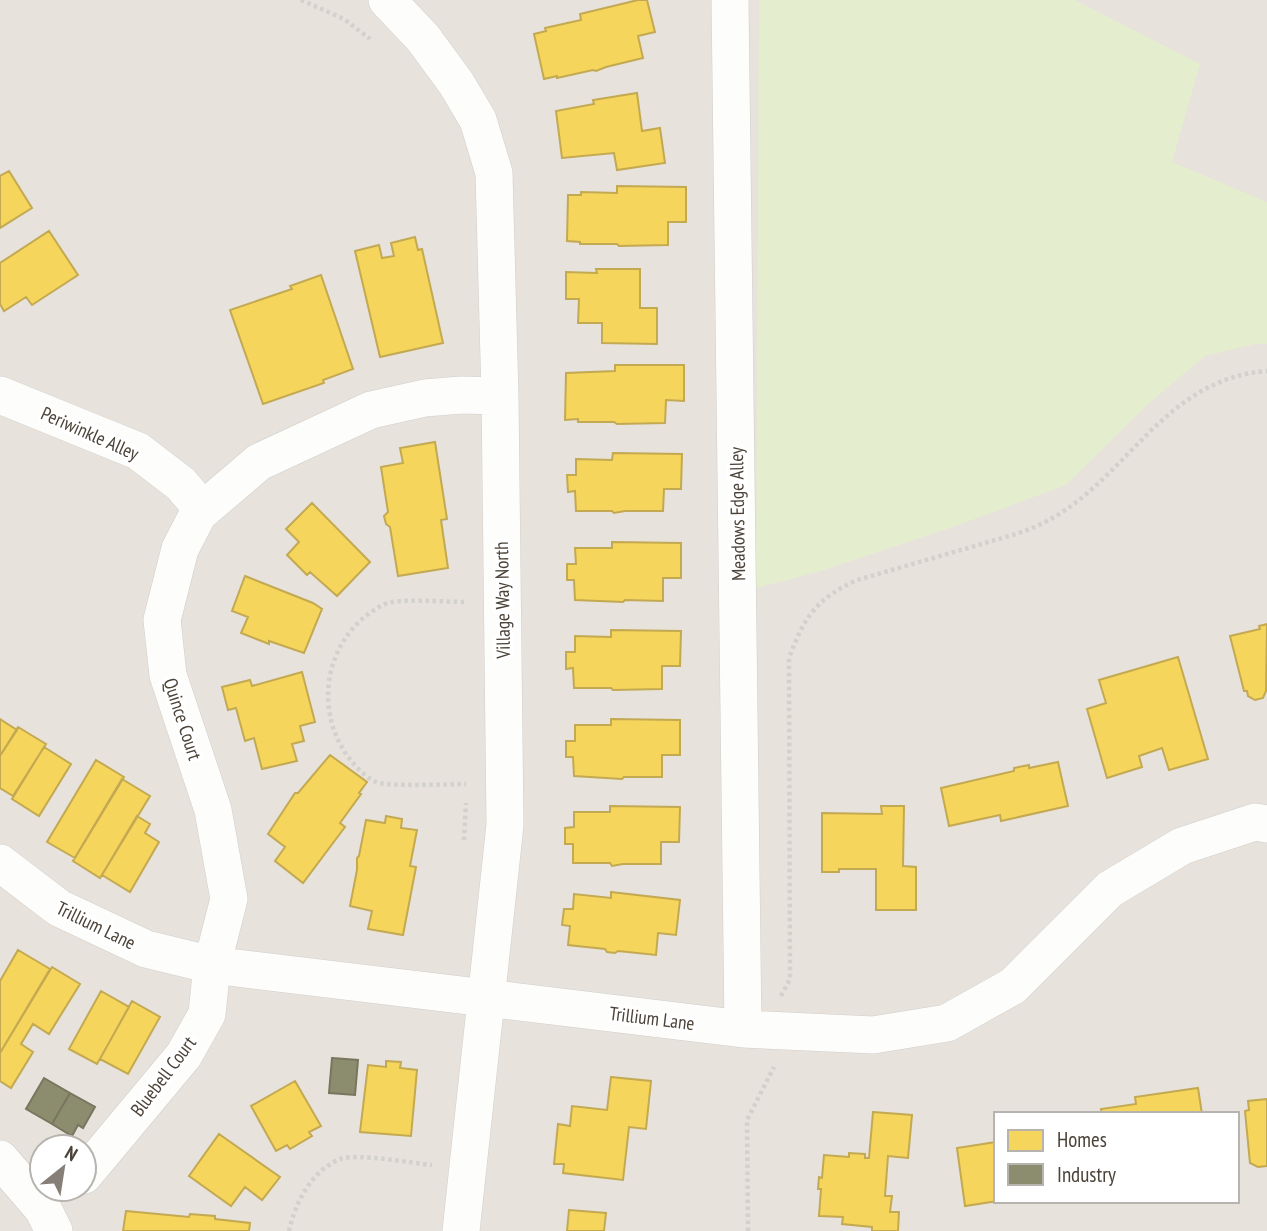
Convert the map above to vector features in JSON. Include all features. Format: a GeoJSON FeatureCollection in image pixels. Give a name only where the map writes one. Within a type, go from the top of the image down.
{"type":"FeatureCollection","features":[{"type":"Feature","properties":{"kind":"street","name":"Village Way North"},"geometry":{"type":"LineString","coordinates":[[387,0],[423,38],[456,83],[478,120],[494,173],[500,396],[505,825],[461,1231]]}},
{"type":"Feature","properties":{"kind":"street","name":"Meadows Edge Alley"},"geometry":{"type":"LineString","coordinates":[[730,0],[759,1029]]}},
{"type":"Feature","properties":{"kind":"street","name":"Periwinkle Alley"},"geometry":{"type":"LineString","coordinates":[[0,395],[138,451],[181,484],[203,510]]}},
{"type":"Feature","properties":{"kind":"street","name":"Quince Court"},"geometry":{"type":"LineString","coordinates":[[212,964],[229,899],[213,810],[168,675],[162,620],[180,549],[198,514],[259,462],[372,410],[425,398],[500,396]]}},
{"type":"Feature","properties":{"kind":"street","name":"Trillium Lane"},"geometry":{"type":"LineString","coordinates":[[0,863],[59,908],[146,949],[212,964],[451,992],[485,999],[759,1029],[873,1035],[947,1023],[1013,986],[1110,889],[1182,846],[1255,822],[1267,824]]}},
{"type":"Feature","properties":{"kind":"street","name":"Bluebell Court"},"geometry":{"type":"LineString","coordinates":[[98,1158],[184,1055],[207,1014],[212,964]]}},
{"type":"Feature","properties":{"kind":"street"},"geometry":{"type":"LineString","coordinates":[[0,1159],[56,1210]]}},
{"type":"Feature","properties":{"kind":"path"},"geometry":{"type":"LineString","coordinates":[[301,0],[344,19],[379,47]]}},
{"type":"Feature","properties":{"kind":"path"},"geometry":{"type":"LineString","coordinates":[[748,1231],[747,1120],[774,1066],[759,1029],[778,1003],[790,979],[789,658],[799,630],[815,608],[833,591],[857,580],[1042,524],[1070,506],[1171,411],[1197,392],[1230,378],[1267,371]]}},
{"type":"Feature","properties":{"kind":"path"},"geometry":{"type":"LineString","coordinates":[[464,615],[464,602],[388,602],[369,613],[348,634],[337,651],[328,680],[327,705],[332,729],[343,750],[357,768],[378,783],[466,785]]}},
{"type":"Feature","properties":{"kind":"path"},"geometry":{"type":"LineString","coordinates":[[464,849],[466,771]]}},
{"type":"Feature","properties":{"kind":"path"},"geometry":{"type":"LineString","coordinates":[[431,1178],[434,1152]]}},
{"type":"Feature","properties":{"kind":"path"},"geometry":{"type":"LineString","coordinates":[[289,1231],[291,1219],[304,1193],[318,1173],[340,1160],[355,1157],[432,1165]]}},
{"type":"Feature","properties":{"kind":"shaded area"},"geometry":{"type":"Polygon","coordinates":[[[0,0],[1267,0],[1267,1231],[0,1231],[0,0]]]}},
{"type":"Feature","properties":{"kind":"green space"},"geometry":{"type":"Polygon","coordinates":[[[759,0],[1075,0],[1200,64],[1172,162],[1267,202],[1267,344],[1255,344],[1205,356],[1148,404],[1066,485],[950,528],[821,571],[756,588],[759,0]]]}},
{"type":"Feature","properties":{"kind":"building: Homes"},"geometry":{"type":"Polygon","coordinates":[[[647,0],[655,32],[638,36],[643,58],[596,71],[544,79],[534,34],[546,31],[545,28],[581,20],[580,14],[647,0]]]}},
{"type":"Feature","properties":{"kind":"building: Homes"},"geometry":{"type":"Polygon","coordinates":[[[637,93],[642,131],[660,128],[665,163],[617,170],[614,153],[562,158],[556,111],[594,104],[593,100],[637,93]]]}},
{"type":"Feature","properties":{"kind":"building: Homes"},"geometry":{"type":"Polygon","coordinates":[[[9,171],[32,208],[0,228],[0,176],[9,171]]]}},
{"type":"Feature","properties":{"kind":"building: Homes"},"geometry":{"type":"Polygon","coordinates":[[[617,186],[686,187],[686,222],[668,222],[668,245],[619,246],[567,241],[568,195],[581,195],[581,192],[617,193],[617,186]]]}},
{"type":"Feature","properties":{"kind":"building: Homes"},"geometry":{"type":"Polygon","coordinates":[[[49,231],[78,275],[32,305],[26,297],[4,311],[0,304],[0,263],[49,231]]]}},
{"type":"Feature","properties":{"kind":"building: Homes"},"geometry":{"type":"Polygon","coordinates":[[[415,237],[418,250],[422,249],[443,343],[380,357],[355,251],[379,245],[382,258],[394,256],[391,243],[415,237]]]}},
{"type":"Feature","properties":{"kind":"building: Homes"},"geometry":{"type":"Polygon","coordinates":[[[596,269],[640,269],[640,308],[657,308],[657,344],[602,343],[602,323],[578,323],[579,299],[566,299],[566,272],[597,273],[596,269]]]}},
{"type":"Feature","properties":{"kind":"building: Homes"},"geometry":{"type":"Polygon","coordinates":[[[321,275],[353,369],[323,380],[324,383],[263,404],[230,310],[292,289],[290,286],[321,275]]]}},
{"type":"Feature","properties":{"kind":"building: Homes"},"geometry":{"type":"Polygon","coordinates":[[[615,365],[684,365],[684,401],[666,400],[665,423],[617,424],[565,420],[566,373],[615,371],[615,365]]]}},
{"type":"Feature","properties":{"kind":"building: Homes"},"geometry":{"type":"Polygon","coordinates":[[[435,442],[447,519],[441,520],[448,568],[398,576],[390,527],[384,516],[388,512],[381,467],[403,463],[400,448],[435,442]]]}},
{"type":"Feature","properties":{"kind":"building: Homes"},"geometry":{"type":"Polygon","coordinates":[[[613,453],[682,454],[681,489],[664,489],[663,511],[576,511],[575,491],[568,492],[567,475],[576,475],[576,459],[612,460],[613,453]]]}},
{"type":"Feature","properties":{"kind":"building: Homes"},"geometry":{"type":"Polygon","coordinates":[[[312,503],[370,562],[337,596],[310,572],[307,575],[287,555],[299,542],[286,529],[312,503]]]}},
{"type":"Feature","properties":{"kind":"building: Homes"},"geometry":{"type":"Polygon","coordinates":[[[612,542],[681,543],[681,578],[663,578],[663,601],[575,600],[574,580],[567,580],[567,564],[576,564],[575,548],[612,548],[612,542]]]}},
{"type":"Feature","properties":{"kind":"building: Homes"},"geometry":{"type":"Polygon","coordinates":[[[245,576],[322,609],[304,653],[241,633],[248,617],[232,611],[245,576]]]}},
{"type":"Feature","properties":{"kind":"building: Homes"},"geometry":{"type":"Polygon","coordinates":[[[1267,624],[1266,691],[1263,698],[1255,700],[1244,691],[1230,636],[1260,629],[1259,626],[1267,624]]]}},
{"type":"Feature","properties":{"kind":"building: Homes"},"geometry":{"type":"Polygon","coordinates":[[[611,630],[681,631],[680,666],[662,666],[662,689],[574,688],[573,668],[566,669],[566,652],[575,652],[575,636],[611,637],[611,630]]]}},
{"type":"Feature","properties":{"kind":"building: Homes"},"geometry":{"type":"Polygon","coordinates":[[[1178,657],[1208,759],[1169,770],[1162,748],[1139,756],[1142,767],[1107,778],[1087,709],[1106,703],[1099,680],[1178,657]]]}},
{"type":"Feature","properties":{"kind":"building: Homes"},"geometry":{"type":"Polygon","coordinates":[[[302,672],[315,722],[300,726],[304,741],[292,744],[297,761],[262,769],[254,738],[245,741],[236,708],[228,710],[222,687],[250,680],[252,686],[302,672]]]}},
{"type":"Feature","properties":{"kind":"building: Homes"},"geometry":{"type":"Polygon","coordinates":[[[0,719],[17,730],[0,756],[0,719]]]}},
{"type":"Feature","properties":{"kind":"building: Homes"},"geometry":{"type":"Polygon","coordinates":[[[611,719],[680,720],[680,755],[662,755],[662,777],[622,779],[574,776],[573,757],[566,757],[566,741],[575,741],[575,725],[611,725],[611,719]]]}},
{"type":"Feature","properties":{"kind":"building: Homes"},"geometry":{"type":"Polygon","coordinates":[[[18,727],[46,744],[13,796],[0,788],[0,756],[18,727]]]}},
{"type":"Feature","properties":{"kind":"building: Homes"},"geometry":{"type":"Polygon","coordinates":[[[44,747],[71,764],[39,816],[12,799],[44,747]]]}},
{"type":"Feature","properties":{"kind":"building: Homes"},"geometry":{"type":"Polygon","coordinates":[[[330,755],[367,782],[340,823],[345,827],[303,883],[275,861],[285,847],[268,834],[295,793],[298,793],[330,755]]]}},
{"type":"Feature","properties":{"kind":"building: Homes"},"geometry":{"type":"Polygon","coordinates":[[[96,760],[124,777],[75,858],[47,842],[96,760]]]}},
{"type":"Feature","properties":{"kind":"building: Homes"},"geometry":{"type":"Polygon","coordinates":[[[1058,762],[1068,806],[1001,821],[1000,815],[949,826],[941,788],[1014,771],[1014,768],[1058,762]]]}},
{"type":"Feature","properties":{"kind":"building: Homes"},"geometry":{"type":"Polygon","coordinates":[[[122,779],[150,796],[100,878],[73,861],[122,779]]]}},
{"type":"Feature","properties":{"kind":"building: Homes"},"geometry":{"type":"Polygon","coordinates":[[[610,806],[680,807],[679,842],[661,842],[661,864],[612,866],[610,863],[573,863],[573,844],[565,844],[565,828],[574,827],[574,812],[610,812],[610,806]]]}},
{"type":"Feature","properties":{"kind":"building: Homes"},"geometry":{"type":"Polygon","coordinates":[[[881,806],[904,806],[903,866],[916,867],[916,910],[876,910],[876,869],[822,872],[822,813],[882,814],[881,806]]]}},
{"type":"Feature","properties":{"kind":"building: Homes"},"geometry":{"type":"Polygon","coordinates":[[[137,816],[150,824],[145,833],[159,842],[130,892],[102,875],[137,816]]]}},
{"type":"Feature","properties":{"kind":"building: Homes"},"geometry":{"type":"Polygon","coordinates":[[[386,816],[402,819],[401,828],[417,830],[410,866],[416,867],[403,935],[368,929],[372,911],[350,906],[366,820],[385,823],[386,816]]]}},
{"type":"Feature","properties":{"kind":"building: Homes"},"geometry":{"type":"Polygon","coordinates":[[[611,892],[680,900],[676,935],[658,933],[656,955],[618,951],[615,953],[605,949],[568,945],[570,926],[562,925],[564,909],[573,909],[574,894],[611,898],[611,892]]]}},
{"type":"Feature","properties":{"kind":"building: Homes"},"geometry":{"type":"Polygon","coordinates":[[[18,950],[50,969],[0,1053],[0,981],[18,950]]]}},
{"type":"Feature","properties":{"kind":"building: Homes"},"geometry":{"type":"Polygon","coordinates":[[[52,967],[80,984],[49,1034],[33,1024],[21,1044],[33,1052],[11,1088],[0,1081],[0,1053],[52,967]]]}},
{"type":"Feature","properties":{"kind":"building: Homes"},"geometry":{"type":"Polygon","coordinates":[[[101,991],[129,1007],[97,1064],[69,1049],[101,991]]]}},
{"type":"Feature","properties":{"kind":"building: Homes"},"geometry":{"type":"Polygon","coordinates":[[[132,1001],[160,1017],[128,1074],[100,1059],[132,1001]]]}},
{"type":"Feature","properties":{"kind":"building: Homes"},"geometry":{"type":"Polygon","coordinates":[[[386,1061],[401,1062],[400,1068],[417,1070],[411,1136],[360,1132],[368,1065],[386,1067],[386,1061]]]}},
{"type":"Feature","properties":{"kind":"building: Homes"},"geometry":{"type":"Polygon","coordinates":[[[611,1077],[651,1081],[646,1129],[629,1127],[623,1180],[563,1173],[564,1164],[554,1164],[558,1124],[570,1126],[572,1106],[607,1110],[611,1077]]]}},
{"type":"Feature","properties":{"kind":"building: Homes"},"geometry":{"type":"Polygon","coordinates":[[[295,1081],[321,1126],[309,1132],[312,1136],[290,1149],[287,1145],[276,1151],[251,1106],[295,1081]]]}},
{"type":"Feature","properties":{"kind":"building: Homes"},"geometry":{"type":"Polygon","coordinates":[[[1198,1088],[1202,1112],[1102,1112],[1101,1109],[1136,1104],[1135,1097],[1198,1088]]]}},
{"type":"Feature","properties":{"kind":"building: Homes"},"geometry":{"type":"Polygon","coordinates":[[[1267,1099],[1267,1166],[1258,1167],[1250,1163],[1245,1111],[1249,1110],[1248,1101],[1267,1099]]]}},
{"type":"Feature","properties":{"kind":"building: Homes"},"geometry":{"type":"Polygon","coordinates":[[[873,1112],[912,1115],[908,1158],[888,1156],[885,1196],[892,1196],[890,1212],[899,1212],[898,1231],[872,1231],[872,1227],[842,1224],[843,1217],[819,1216],[821,1189],[818,1189],[824,1155],[849,1157],[849,1153],[865,1154],[865,1158],[869,1158],[873,1112]]]}},
{"type":"Feature","properties":{"kind":"building: Homes"},"geometry":{"type":"Polygon","coordinates":[[[219,1134],[280,1177],[262,1200],[245,1187],[231,1206],[189,1176],[219,1134]]]}},
{"type":"Feature","properties":{"kind":"building: Homes"},"geometry":{"type":"Polygon","coordinates":[[[994,1142],[994,1202],[965,1206],[957,1148],[994,1142]]]}},
{"type":"Feature","properties":{"kind":"building: Homes"},"geometry":{"type":"Polygon","coordinates":[[[569,1210],[606,1213],[604,1231],[567,1231],[569,1210]]]}},
{"type":"Feature","properties":{"kind":"building: Homes"},"geometry":{"type":"Polygon","coordinates":[[[126,1211],[189,1217],[190,1214],[215,1216],[215,1219],[250,1223],[249,1231],[123,1231],[126,1211]]]}},
{"type":"Feature","properties":{"kind":"building: Industry"},"geometry":{"type":"Polygon","coordinates":[[[332,1058],[358,1060],[355,1095],[329,1093],[332,1058]]]}},
{"type":"Feature","properties":{"kind":"building: Industry"},"geometry":{"type":"Polygon","coordinates":[[[44,1078],[70,1093],[52,1124],[26,1109],[44,1078]]]}},
{"type":"Feature","properties":{"kind":"building: Industry"},"geometry":{"type":"Polygon","coordinates":[[[70,1093],[95,1107],[83,1128],[78,1125],[74,1133],[67,1133],[52,1124],[70,1093]]]}}]}
